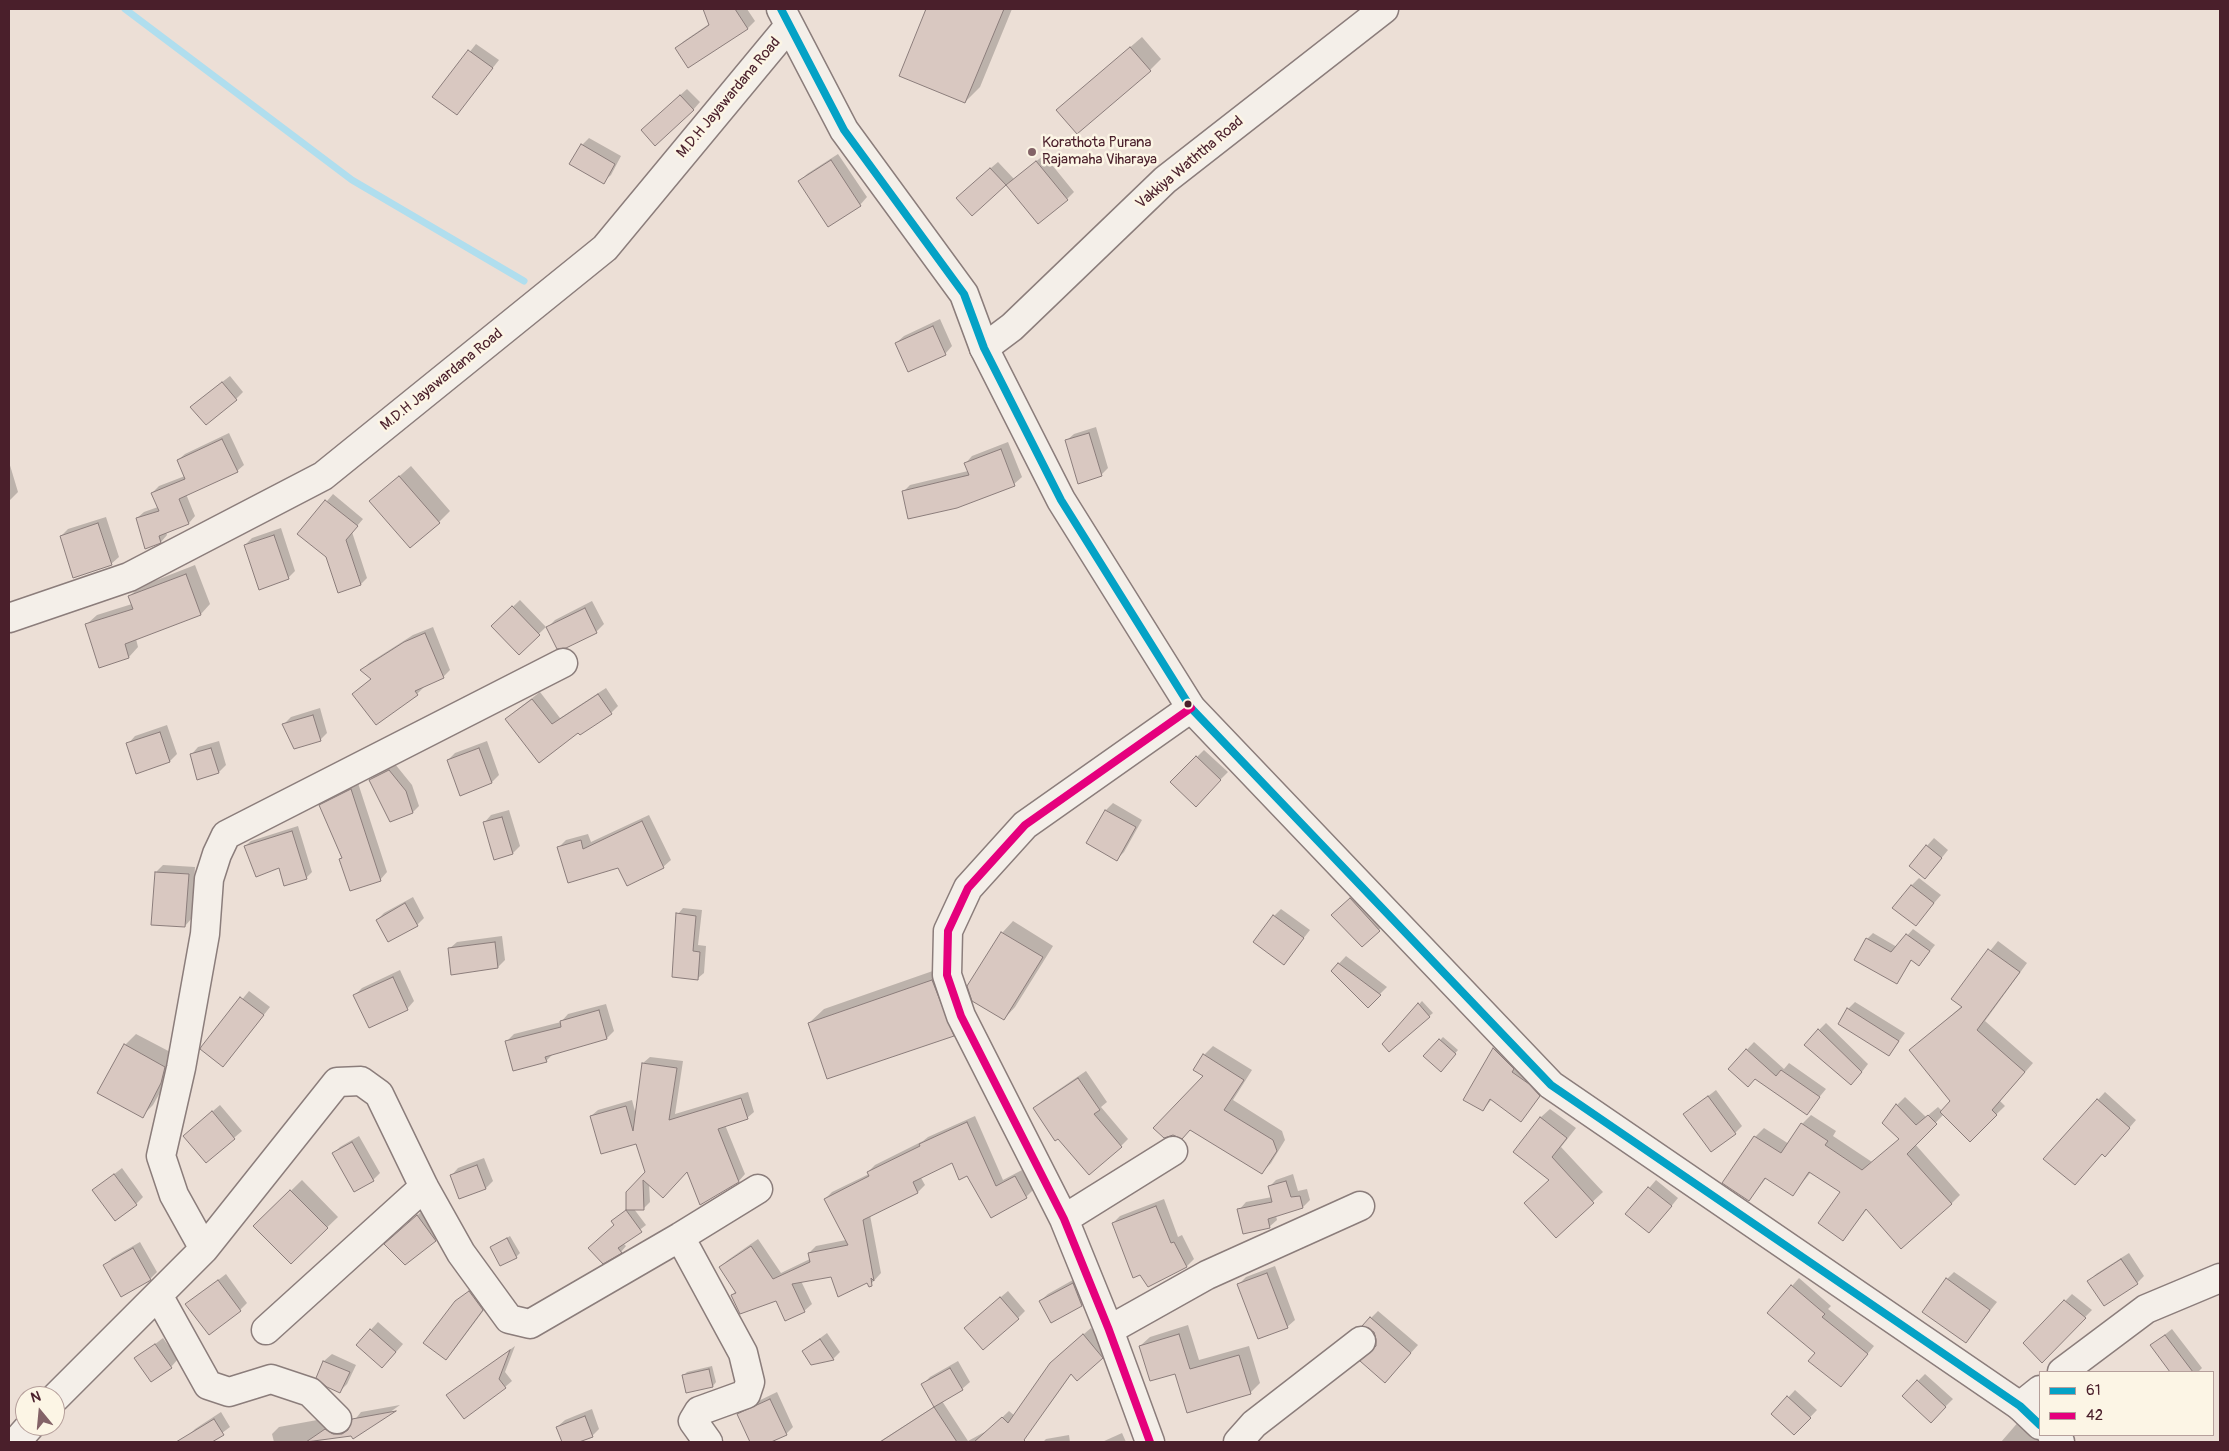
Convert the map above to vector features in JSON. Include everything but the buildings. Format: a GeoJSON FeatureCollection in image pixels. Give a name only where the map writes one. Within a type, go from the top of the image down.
{"type":"FeatureCollection","features":[{"type":"Feature","properties":{"kind":"street","name":"Vakkiya Waththa Road"},"geometry":{"type":"LineString","coordinates":[[984,348],[1012,327],[1165,180],[1384,9]]}},
{"type":"Feature","properties":{"kind":"street"},"geometry":{"type":"LineString","coordinates":[[785,17],[844,130],[964,294],[984,348],[1061,500],[1191,708],[1552,1085],[2030,1398],[2039,1421]]}},
{"type":"Feature","properties":{"kind":"street","name":"M.D.H Jayawardana Road"},"geometry":{"type":"LineString","coordinates":[[9,618],[129,577],[324,476],[605,248],[785,17]]}},
{"type":"Feature","properties":{"kind":"street"},"geometry":{"type":"LineString","coordinates":[[204,1249],[174,1195],[161,1156],[181,1068],[203,944],[209,879],[217,854],[226,835],[564,663]]}},
{"type":"Feature","properties":{"kind":"street"},"geometry":{"type":"LineString","coordinates":[[1150,1442],[1109,1330],[1064,1219],[961,1016],[947,975],[948,931],[968,888],[1025,825],[1191,708]]}},
{"type":"Feature","properties":{"kind":"street"},"geometry":{"type":"LineString","coordinates":[[65,1388],[204,1249],[337,1082],[361,1081],[379,1094],[424,1187],[460,1253],[509,1319],[530,1324],[680,1237],[758,1189]]}},
{"type":"Feature","properties":{"kind":"street"},"geometry":{"type":"LineString","coordinates":[[1064,1219],[1173,1151]]}},
{"type":"Feature","properties":{"kind":"street"},"geometry":{"type":"LineString","coordinates":[[266,1330],[424,1187]]}},
{"type":"Feature","properties":{"kind":"street"},"geometry":{"type":"LineString","coordinates":[[1109,1330],[1207,1275],[1360,1206]]}},
{"type":"Feature","properties":{"kind":"street"},"geometry":{"type":"LineString","coordinates":[[680,1237],[742,1353],[750,1382],[746,1394],[699,1411],[693,1421],[708,1442]]}},
{"type":"Feature","properties":{"kind":"street"},"geometry":{"type":"LineString","coordinates":[[2063,1371],[2146,1309],[2220,1278]]}},
{"type":"Feature","properties":{"kind":"street"},"geometry":{"type":"LineString","coordinates":[[158,1295],[208,1385],[229,1392],[271,1379],[310,1392],[337,1419]]}},
{"type":"Feature","properties":{"kind":"street"},"geometry":{"type":"LineString","coordinates":[[1238,1442],[1254,1424],[1361,1341]]}},
{"type":"Feature","properties":{"kind":"waterway"},"geometry":{"type":"LineString","coordinates":[[125,9],[352,180],[524,281]]}},
{"type":"Feature","properties":{"kind":"transit line","name":"61"},"geometry":{"type":"LineString","coordinates":[[781,9],[844,130],[964,294],[984,348],[1061,500],[1191,708],[1551,1085],[2020,1406],[2039,1424]]}},
{"type":"Feature","properties":{"kind":"transit line","name":"42"},"geometry":{"type":"LineString","coordinates":[[1150,1442],[1109,1330],[1064,1219],[961,1016],[947,975],[948,931],[968,888],[1025,825],[1191,708]]}},
{"type":"Feature","properties":{"kind":"place","name":"Korathota Purana Rajamaha Viharaya"},"geometry":{"type":"Point","coordinates":[1032,152]}}]}
